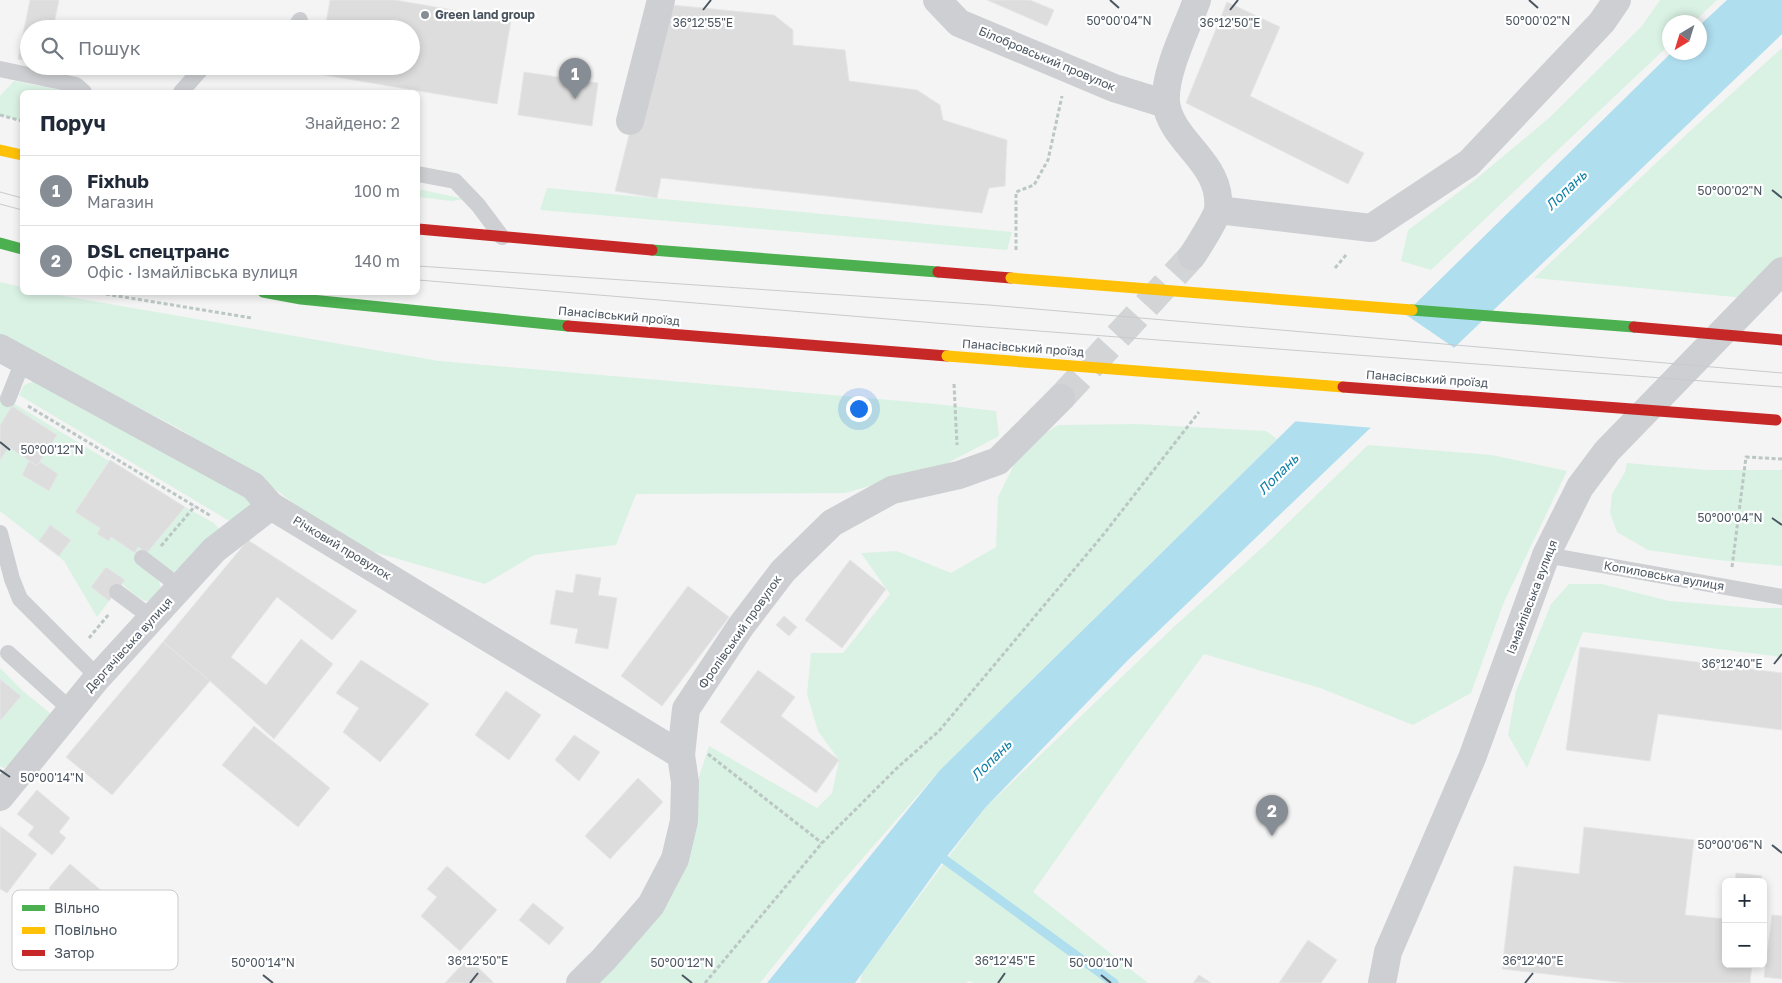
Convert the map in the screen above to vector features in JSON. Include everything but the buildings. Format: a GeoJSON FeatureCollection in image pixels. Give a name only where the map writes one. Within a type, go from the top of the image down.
{"type":"FeatureCollection","features":[{"type":"Feature","properties":{"kind":"main road"},"geometry":{"type":"LineString","coordinates":[[0,150],[20,155]]}},
{"type":"Feature","properties":{"kind":"main road"},"geometry":{"type":"LineString","coordinates":[[420,229],[638,249],[1782,340]]}},
{"type":"Feature","properties":{"kind":"main road"},"geometry":{"type":"LineString","coordinates":[[0,243],[20,248]]}},
{"type":"Feature","properties":{"kind":"main road","name":"Панасівський проїзд"},"geometry":{"type":"LineString","coordinates":[[279,295],[301,299],[509,321],[1779,421]]}},
{"type":"Feature","properties":{"kind":"street"},"geometry":{"type":"LineString","coordinates":[[630,121],[661,0]]}},
{"type":"Feature","properties":{"kind":"street","name":"Білобровський провулок"},"geometry":{"type":"LineString","coordinates":[[937,0],[959,23],[1114,88],[1166,104]]}},
{"type":"Feature","properties":{"kind":"street"},"geometry":{"type":"LineString","coordinates":[[1192,256],[1218,210],[1217,191],[1211,173],[1171,119],[1166,104],[1166,88],[1197,0]]}},
{"type":"Feature","properties":{"kind":"street"},"geometry":{"type":"LineString","coordinates":[[1218,210],[1371,228],[1470,163],[1602,22],[1617,0]]}},
{"type":"Feature","properties":{"kind":"street","name":"Ізмайлівська вулиця"},"geometry":{"type":"LineString","coordinates":[[1382,983],[1388,952],[1472,758],[1546,555],[1580,487],[1607,451],[1782,271]]}},
{"type":"Feature","properties":{"kind":"street","name":"Річковий провулок"},"geometry":{"type":"LineString","coordinates":[[12,355],[254,486],[271,506],[681,755]]}},
{"type":"Feature","properties":{"kind":"street","name":"Фролівський провулок"},"geometry":{"type":"LineString","coordinates":[[580,983],[651,906],[675,859],[684,821],[685,782],[681,755],[686,709],[741,626],[784,571],[832,523],[892,490],[959,476],[998,461],[1061,398]]}},
{"type":"Feature","properties":{"kind":"street","name":"Дергачівська вулиця"},"geometry":{"type":"LineString","coordinates":[[4,784],[98,677],[214,550],[271,506]]}},
{"type":"Feature","properties":{"kind":"lane"},"geometry":{"type":"LineString","coordinates":[[0,69],[20,73]]}},
{"type":"Feature","properties":{"kind":"lane"},"geometry":{"type":"LineString","coordinates":[[28,75],[76,85],[82,90]]}},
{"type":"Feature","properties":{"kind":"lane"},"geometry":{"type":"LineString","coordinates":[[183,90],[196,75]]}},
{"type":"Feature","properties":{"kind":"lane"},"geometry":{"type":"LineString","coordinates":[[420,174],[455,181],[478,205],[502,237]]}},
{"type":"Feature","properties":{"kind":"lane"},"geometry":{"type":"LineString","coordinates":[[8,399],[12,355]]}},
{"type":"Feature","properties":{"kind":"lane"},"geometry":{"type":"LineString","coordinates":[[0,534],[12,579],[20,599],[98,677]]}},
{"type":"Feature","properties":{"kind":"lane","name":"Копиловська вулиця"},"geometry":{"type":"LineString","coordinates":[[1546,555],[1782,597]]}},
{"type":"Feature","properties":{"kind":"lane"},"geometry":{"type":"LineString","coordinates":[[142,558],[180,587]]}},
{"type":"Feature","properties":{"kind":"lane"},"geometry":{"type":"LineString","coordinates":[[117,592],[152,618]]}},
{"type":"Feature","properties":{"kind":"lane"},"geometry":{"type":"LineString","coordinates":[[8,653],[71,710]]}},
{"type":"Feature","properties":{"kind":"path"},"geometry":{"type":"LineString","coordinates":[[1016,251],[1016,192],[1034,185],[1048,160],[1068,69]]}},
{"type":"Feature","properties":{"kind":"path"},"geometry":{"type":"LineString","coordinates":[[0,115],[20,120]]}},
{"type":"Feature","properties":{"kind":"path"},"geometry":{"type":"LineString","coordinates":[[953,379],[959,476]]}},
{"type":"Feature","properties":{"kind":"path"},"geometry":{"type":"LineString","coordinates":[[28,406],[238,532]]}},
{"type":"Feature","properties":{"kind":"path"},"geometry":{"type":"LineString","coordinates":[[705,983],[822,843],[897,768],[939,732],[1103,535],[1199,412]]}},
{"type":"Feature","properties":{"kind":"path"},"geometry":{"type":"LineString","coordinates":[[1729,587],[1746,457],[1782,459]]}},
{"type":"Feature","properties":{"kind":"path"},"geometry":{"type":"LineString","coordinates":[[681,755],[710,754],[822,843]]}},
{"type":"Feature","properties":{"kind":"green space"},"geometry":{"type":"Polygon","coordinates":[[[1660,0],[1717,0],[1701,15],[1662,15],[1662,52],[1431,270],[1401,261],[1408,230],[1476,179],[1549,118],[1642,26],[1660,0]]]}},
{"type":"Feature","properties":{"kind":"green space"},"geometry":{"type":"Polygon","coordinates":[[[1782,48],[1782,257],[1745,298],[1534,278],[1689,132],[1782,48]]]}},
{"type":"Feature","properties":{"kind":"green space"},"geometry":{"type":"Polygon","coordinates":[[[14,81],[60,90],[20,90],[20,120],[0,115],[0,96],[14,81]]]}},
{"type":"Feature","properties":{"kind":"green space"},"geometry":{"type":"Polygon","coordinates":[[[547,188],[1012,232],[1007,250],[540,210],[547,188]]]}},
{"type":"Feature","properties":{"kind":"green space"},"geometry":{"type":"Polygon","coordinates":[[[420,189],[465,199],[451,201],[420,197],[420,189]]]}},
{"type":"Feature","properties":{"kind":"green space"},"geometry":{"type":"Polygon","coordinates":[[[0,282],[20,287],[20,295],[58,295],[439,361],[936,404],[996,411],[999,436],[946,464],[845,493],[636,494],[616,545],[534,555],[485,584],[346,544],[271,486],[178,428],[0,336],[0,282]]]}},
{"type":"Feature","properties":{"kind":"green space"},"geometry":{"type":"Polygon","coordinates":[[[35,381],[242,488],[253,507],[231,522],[19,395],[24,385],[35,381]]]}},
{"type":"Feature","properties":{"kind":"green space"},"geometry":{"type":"Polygon","coordinates":[[[0,395],[109,461],[75,512],[100,528],[97,534],[109,541],[111,537],[135,553],[138,547],[147,553],[185,507],[214,523],[219,529],[178,571],[156,577],[160,584],[160,590],[152,600],[146,601],[133,594],[122,584],[125,580],[106,567],[91,587],[109,601],[97,617],[64,561],[0,511],[0,395]]]}},
{"type":"Feature","properties":{"kind":"green space"},"geometry":{"type":"Polygon","coordinates":[[[1136,424],[1266,431],[1277,439],[940,770],[834,891],[760,983],[576,983],[640,918],[682,829],[709,746],[817,808],[832,793],[839,760],[818,731],[807,694],[811,653],[843,653],[890,594],[861,553],[897,551],[951,573],[996,547],[998,497],[1022,448],[1058,425],[1136,424]]]}},
{"type":"Feature","properties":{"kind":"green space"},"geometry":{"type":"Polygon","coordinates":[[[1368,445],[1492,455],[1567,471],[1504,602],[1471,693],[1413,725],[1320,688],[1204,654],[1033,892],[1148,983],[974,983],[969,981],[966,983],[860,983],[862,973],[985,808],[1177,624],[1264,546],[1368,445]]]}},
{"type":"Feature","properties":{"kind":"green space"},"geometry":{"type":"Polygon","coordinates":[[[1627,463],[1707,470],[1782,470],[1782,566],[1717,560],[1648,550],[1617,532],[1610,513],[1612,494],[1625,472],[1627,463]]]}},
{"type":"Feature","properties":{"kind":"green space"},"geometry":{"type":"Polygon","coordinates":[[[1569,584],[1602,584],[1669,601],[1754,608],[1782,608],[1782,657],[1583,632],[1527,768],[1508,735],[1516,691],[1551,604],[1569,584]]]}},
{"type":"Feature","properties":{"kind":"green space"},"geometry":{"type":"Polygon","coordinates":[[[0,668],[24,692],[51,714],[12,763],[4,768],[0,766],[0,668]]]}},
{"type":"Feature","properties":{"kind":"water","name":"Лопань"},"geometry":{"type":"Polygon","coordinates":[[[1727,0],[1782,0],[1782,34],[1128,660],[985,808],[944,860],[855,983],[767,983],[940,770],[1664,60],[1707,60],[1707,19],[1727,0]]]}},
{"type":"Feature","properties":{"kind":"pier"},"geometry":{"type":"Polygon","coordinates":[[[1402,312],[1456,349],[1374,428],[1292,421],[1402,312]]]}},
{"type":"Feature","properties":{"kind":"waterway"},"geometry":{"type":"LineString","coordinates":[[937,854],[1114,983]]}},
{"type":"Feature","properties":{"kind":"tunnel"},"geometry":{"type":"LineString","coordinates":[[1061,398],[1192,256]]}},
{"type":"Feature","properties":{"kind":"tram line"},"geometry":{"type":"LineString","coordinates":[[0,192],[20,197]]}},
{"type":"Feature","properties":{"kind":"tram line"},"geometry":{"type":"LineString","coordinates":[[0,204],[20,209]]}},
{"type":"Feature","properties":{"kind":"tram line"},"geometry":{"type":"LineString","coordinates":[[420,266],[989,305],[1782,373]]}},
{"type":"Feature","properties":{"kind":"tram line"},"geometry":{"type":"LineString","coordinates":[[420,280],[972,326],[1782,387]]}},
{"type":"Feature","properties":{"kind":"traffic: fast"},"geometry":{"type":"LineString","coordinates":[[0,243],[20,248]]}},
{"type":"Feature","properties":{"kind":"traffic: fast"},"geometry":{"type":"LineString","coordinates":[[652,250],[938,272]]}},
{"type":"Feature","properties":{"kind":"traffic: fast"},"geometry":{"type":"LineString","coordinates":[[279,295],[301,299],[568,326]]}},
{"type":"Feature","properties":{"kind":"traffic: fast"},"geometry":{"type":"LineString","coordinates":[[1412,310],[1634,327]]}},
{"type":"Feature","properties":{"kind":"traffic: slow"},"geometry":{"type":"LineString","coordinates":[[0,150],[20,155]]}},
{"type":"Feature","properties":{"kind":"traffic: slow"},"geometry":{"type":"LineString","coordinates":[[1011,278],[1412,310]]}},
{"type":"Feature","properties":{"kind":"traffic: slow"},"geometry":{"type":"LineString","coordinates":[[947,356],[1343,387]]}},
{"type":"Feature","properties":{"kind":"traffic: jam"},"geometry":{"type":"LineString","coordinates":[[420,229],[652,250]]}},
{"type":"Feature","properties":{"kind":"traffic: jam"},"geometry":{"type":"LineString","coordinates":[[938,272],[1011,278]]}},
{"type":"Feature","properties":{"kind":"traffic: jam"},"geometry":{"type":"LineString","coordinates":[[568,326],[947,356]]}},
{"type":"Feature","properties":{"kind":"traffic: jam"},"geometry":{"type":"LineString","coordinates":[[1634,327],[1782,340]]}},
{"type":"Feature","properties":{"kind":"traffic: jam"},"geometry":{"type":"LineString","coordinates":[[1343,387],[1776,420]]}},
{"type":"Feature","properties":{"kind":"place","name":"Green land group"},"geometry":{"type":"Point","coordinates":[425,15]}},
{"type":"Feature","properties":{"kind":"place","name":"Fixhub"},"geometry":{"type":"Point","coordinates":[575,99]}},
{"type":"Feature","properties":{"kind":"place","name":"DSL спецтранс"},"geometry":{"type":"Point","coordinates":[1272,836]}}]}
